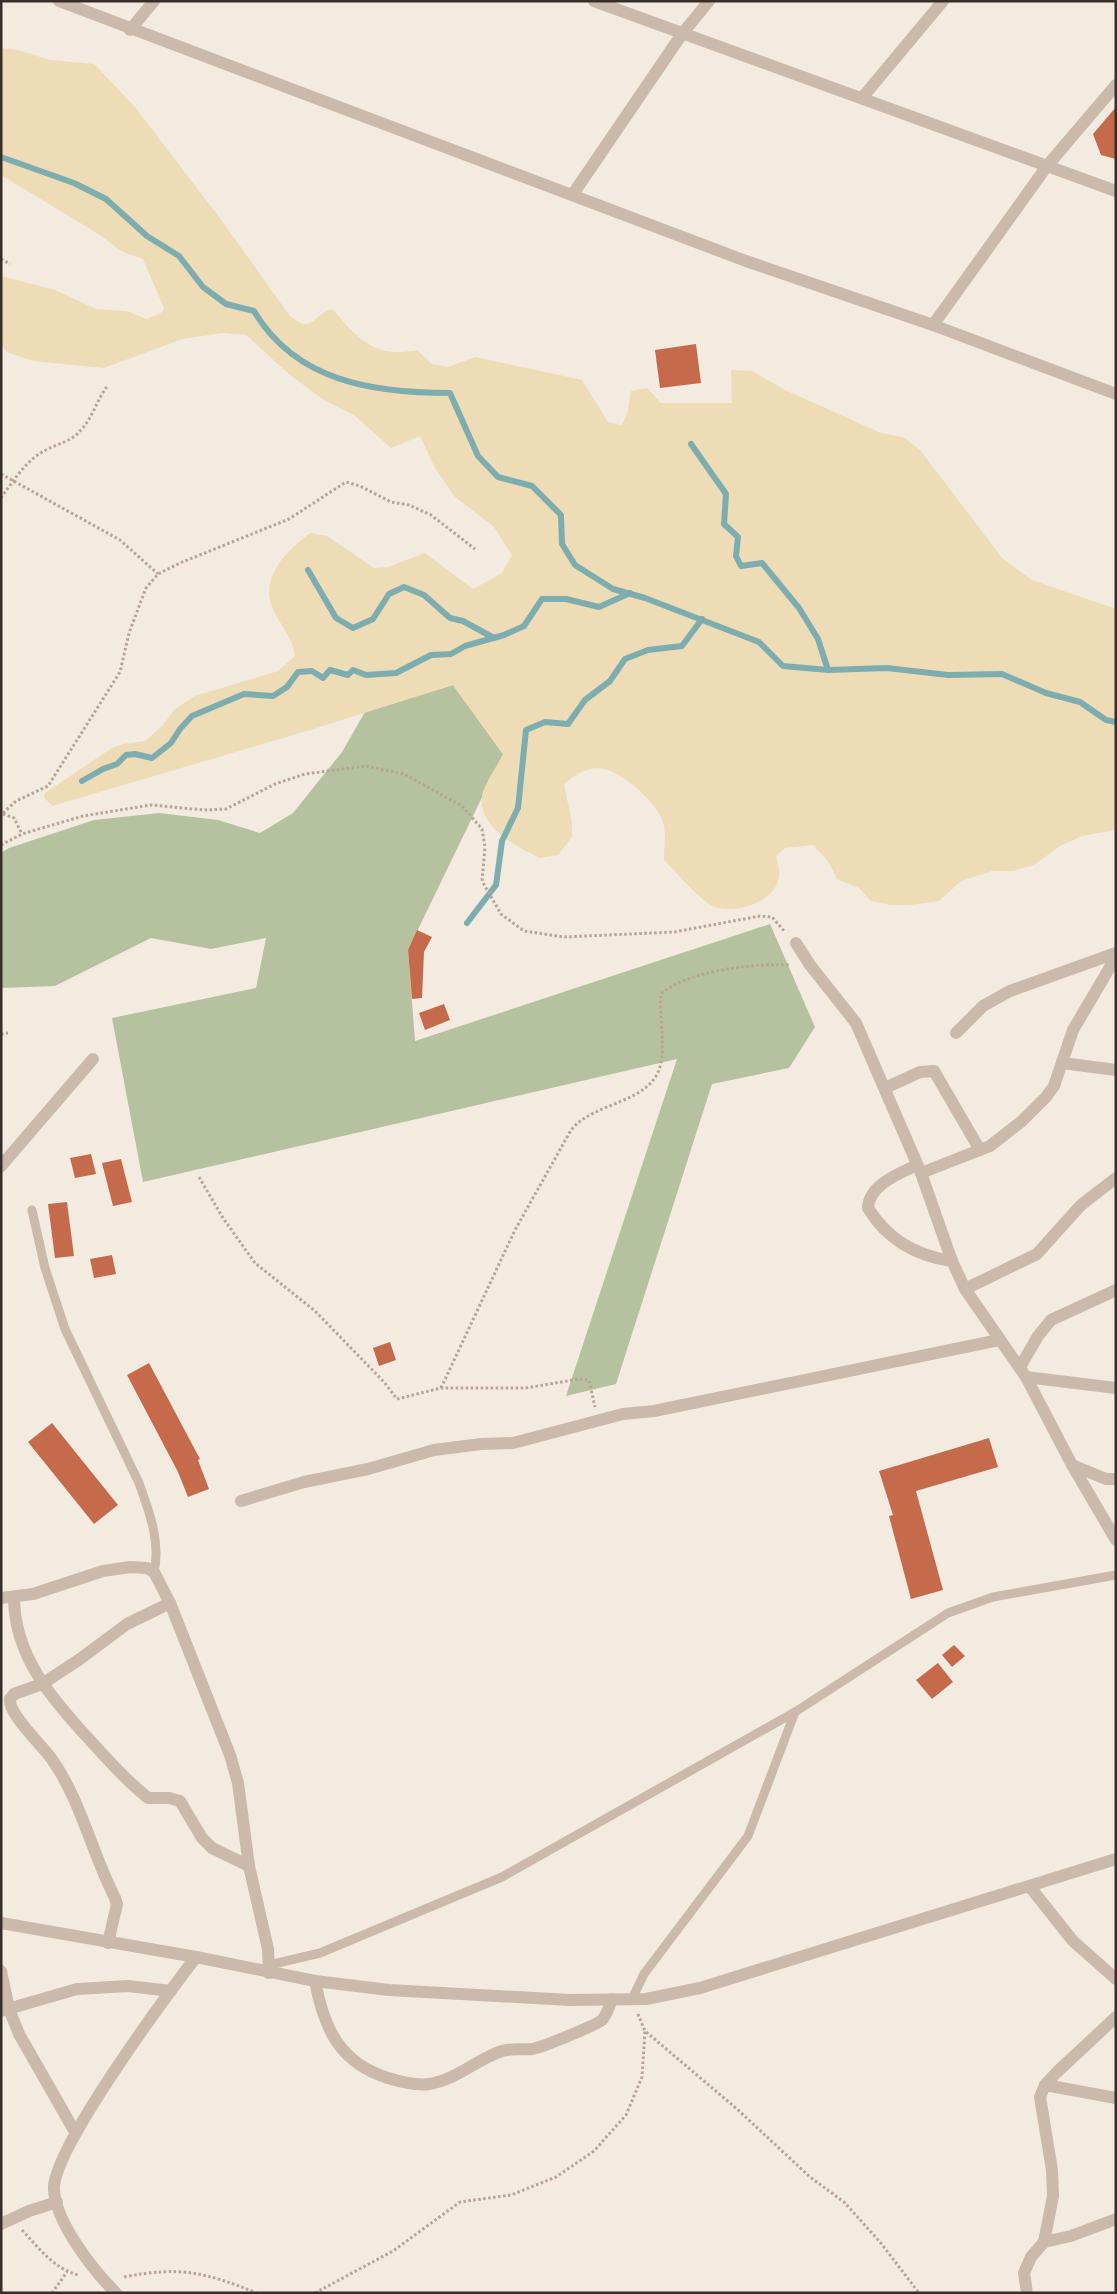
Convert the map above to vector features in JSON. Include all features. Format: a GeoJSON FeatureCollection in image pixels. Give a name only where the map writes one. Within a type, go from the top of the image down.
{"type":"FeatureCollection","features":[{"type":"Feature","properties":{"kind":"street"},"geometry":{"type":"LineString","coordinates":[[59,1],[130,30],[573,194],[746,261],[933,326],[1116,394]]}},
{"type":"Feature","properties":{"kind":"street"},"geometry":{"type":"LineString","coordinates":[[130,30],[154,1]]}},
{"type":"Feature","properties":{"kind":"street"},"geometry":{"type":"LineString","coordinates":[[594,1],[1116,191]]}},
{"type":"Feature","properties":{"kind":"street"},"geometry":{"type":"LineString","coordinates":[[573,194],[682,34],[709,1]]}},
{"type":"Feature","properties":{"kind":"street"},"geometry":{"type":"LineString","coordinates":[[862,98],[943,1]]}},
{"type":"Feature","properties":{"kind":"street"},"geometry":{"type":"LineString","coordinates":[[933,326],[1047,166],[1116,85]]}},
{"type":"Feature","properties":{"kind":"street"},"geometry":{"type":"LineString","coordinates":[[796,943],[810,966],[856,1023],[919,1169],[952,1261],[965,1289],[1023,1372],[1072,1465],[1116,1540]]}},
{"type":"Feature","properties":{"kind":"street"},"geometry":{"type":"LineString","coordinates":[[956,1033],[983,1006],[1010,991],[1116,955]]}},
{"type":"Feature","properties":{"kind":"street"},"geometry":{"type":"LineString","coordinates":[[952,1261],[931,1258],[902,1244],[884,1229],[868,1208],[868,1198],[879,1187],[919,1169],[990,1146],[1022,1121],[1046,1097],[1054,1086],[1073,1030],[1116,955]]}},
{"type":"Feature","properties":{"kind":"street"},"geometry":{"type":"LineString","coordinates":[[1,1166],[93,1059]]}},
{"type":"Feature","properties":{"kind":"street"},"geometry":{"type":"LineString","coordinates":[[1062,1063],[1116,1070]]}},
{"type":"Feature","properties":{"kind":"street"},"geometry":{"type":"LineString","coordinates":[[885,1088],[920,1072],[934,1071],[980,1150]]}},
{"type":"Feature","properties":{"kind":"street"},"geometry":{"type":"LineString","coordinates":[[965,1289],[1037,1254],[1082,1205],[1116,1178]]}},
{"type":"Feature","properties":{"kind":"street"},"geometry":{"type":"LineString","coordinates":[[1023,1372],[1038,1336],[1051,1320],[1116,1290]]}},
{"type":"Feature","properties":{"kind":"street"},"geometry":{"type":"LineString","coordinates":[[241,1502],[296,1484],[368,1469],[434,1450],[480,1444],[513,1443],[597,1420],[691,1403],[999,1340]]}},
{"type":"Feature","properties":{"kind":"street"},"geometry":{"type":"LineString","coordinates":[[1023,1372],[1116,1388]]}},
{"type":"Feature","properties":{"kind":"street"},"geometry":{"type":"LineString","coordinates":[[1072,1465],[1106,1479],[1116,1479]]}},
{"type":"Feature","properties":{"kind":"street"},"geometry":{"type":"LineString","coordinates":[[1,1598],[39,1592],[103,1570],[130,1567],[148,1568],[154,1572],[170,1603],[230,1755],[238,1783],[249,1866],[268,1949],[269,1969]]}},
{"type":"Feature","properties":{"kind":"street"},"geometry":{"type":"LineString","coordinates":[[14,1597],[14,1610],[19,1635],[31,1666],[42,1684],[84,1733],[141,1793],[154,1800],[169,1798],[180,1801],[208,1844],[216,1851],[249,1866]]}},
{"type":"Feature","properties":{"kind":"street"},"geometry":{"type":"LineString","coordinates":[[108,1943],[117,1904],[97,1862],[73,1796],[56,1764],[9,1704],[14,1694],[42,1684],[80,1659],[115,1631],[170,1603]]}},
{"type":"Feature","properties":{"kind":"street"},"geometry":{"type":"LineString","coordinates":[[1,1924],[269,1969],[315,1981],[389,1990],[570,2000],[646,1999],[700,1988],[1116,1859]]}},
{"type":"Feature","properties":{"kind":"street"},"geometry":{"type":"LineString","coordinates":[[1030,1887],[1074,1941],[1116,1979]]}},
{"type":"Feature","properties":{"kind":"street"},"geometry":{"type":"LineString","coordinates":[[116,2293],[80,2250],[67,2229],[54,2191],[57,2170],[75,2132],[171,1990],[196,1957]]}},
{"type":"Feature","properties":{"kind":"street"},"geometry":{"type":"LineString","coordinates":[[1,1973],[5,2010],[75,2132]]}},
{"type":"Feature","properties":{"kind":"street"},"geometry":{"type":"LineString","coordinates":[[315,1981],[328,2027],[336,2042],[352,2062],[374,2074],[417,2085],[444,2080],[504,2051],[546,2045],[595,2025],[604,2018],[612,1999]]}},
{"type":"Feature","properties":{"kind":"street"},"geometry":{"type":"LineString","coordinates":[[5,2010],[77,1988],[128,1986],[171,1990]]}},
{"type":"Feature","properties":{"kind":"street"},"geometry":{"type":"LineString","coordinates":[[1027,2293],[1024,2273],[1031,2257],[1044,2242],[1053,2196],[1052,2170],[1040,2101],[1045,2085],[1116,2017]]}},
{"type":"Feature","properties":{"kind":"street"},"geometry":{"type":"LineString","coordinates":[[1045,2085],[1116,2098]]}},
{"type":"Feature","properties":{"kind":"street"},"geometry":{"type":"LineString","coordinates":[[7,2222],[57,2202]]}},
{"type":"Feature","properties":{"kind":"street"},"geometry":{"type":"LineString","coordinates":[[1044,2242],[1071,2236],[1116,2219]]}},
{"type":"Feature","properties":{"kind":"lane"},"geometry":{"type":"LineString","coordinates":[[32,1210],[45,1268],[66,1329],[139,1483],[148,1508],[158,1555],[154,1572]]}},
{"type":"Feature","properties":{"kind":"lane"},"geometry":{"type":"LineString","coordinates":[[269,1969],[320,1953],[502,1877],[795,1712],[948,1613],[994,1596],[1116,1575]]}},
{"type":"Feature","properties":{"kind":"lane"},"geometry":{"type":"LineString","coordinates":[[632,1999],[644,1974],[748,1836],[795,1712]]}},
{"type":"Feature","properties":{"kind":"path"},"geometry":{"type":"LineString","coordinates":[[1,259],[10,264]]}},
{"type":"Feature","properties":{"kind":"path"},"geometry":{"type":"LineString","coordinates":[[1,498],[25,466],[45,450],[79,433],[90,419],[98,399],[108,385]]}},
{"type":"Feature","properties":{"kind":"path"},"geometry":{"type":"LineString","coordinates":[[1,474],[120,540],[158,574]]}},
{"type":"Feature","properties":{"kind":"path"},"geometry":{"type":"LineString","coordinates":[[22,834],[14,818],[2,814],[16,801],[48,786],[120,672],[129,633],[146,588],[158,574],[180,562],[289,519],[346,482],[360,486],[391,502],[409,505],[431,514],[475,549]]}},
{"type":"Feature","properties":{"kind":"path"},"geometry":{"type":"LineString","coordinates":[[1,845],[22,834],[83,816],[151,805],[204,810],[226,809],[275,784],[305,774],[366,766],[404,774],[462,806],[482,830],[485,847],[482,881],[501,914],[524,931],[564,937],[674,932],[760,916],[772,917],[796,943]]}},
{"type":"Feature","properties":{"kind":"path"},"geometry":{"type":"LineString","coordinates":[[442,1388],[515,1230],[572,1130],[585,1118],[640,1092],[654,1079],[660,1065],[662,1047],[659,1015],[662,994],[670,986],[683,980],[757,964],[810,966]]}},
{"type":"Feature","properties":{"kind":"path"},"geometry":{"type":"LineString","coordinates":[[1,1034],[8,1034]]}},
{"type":"Feature","properties":{"kind":"path"},"geometry":{"type":"LineString","coordinates":[[199,1177],[223,1218],[255,1263],[315,1311],[384,1382],[397,1399],[442,1388],[526,1388],[579,1379],[589,1380],[597,1420]]}},
{"type":"Feature","properties":{"kind":"path"},"geometry":{"type":"LineString","coordinates":[[315,2293],[393,2251],[460,2202],[511,2195],[556,2177],[594,2151],[626,2115],[642,2077],[645,2031],[632,1999]]}},
{"type":"Feature","properties":{"kind":"path"},"geometry":{"type":"LineString","coordinates":[[645,2031],[738,2108],[810,2177],[844,2202],[880,2242],[919,2293]]}},
{"type":"Feature","properties":{"kind":"path"},"geometry":{"type":"LineString","coordinates":[[7,2222],[48,2259],[67,2272],[105,2281],[172,2270],[188,2271],[229,2282],[256,2293]]}},
{"type":"Feature","properties":{"kind":"path"},"geometry":{"type":"LineString","coordinates":[[52,2293],[67,2272]]}},
{"type":"Feature","properties":{"kind":"green space"},"geometry":{"type":"Polygon","coordinates":[[[453,685],[503,754],[408,950],[415,1041],[770,924],[815,1027],[789,1068],[712,1084],[616,1384],[566,1396],[677,1059],[143,1182],[112,1018],[256,988],[266,938],[211,949],[151,938],[55,986],[1,988],[1,853],[9,848],[94,820],[159,813],[218,820],[260,833],[293,813],[342,752],[365,712],[453,685]]]}},
{"type":"Feature","properties":{"kind":"sand"},"geometry":{"type":"Polygon","coordinates":[[[1,48],[18,50],[50,60],[94,64],[135,107],[222,221],[290,316],[303,324],[312,322],[332,309],[359,337],[378,349],[402,352],[417,350],[432,364],[448,367],[475,357],[582,380],[608,422],[622,425],[628,411],[631,391],[647,388],[661,403],[732,403],[731,370],[752,371],[785,390],[881,433],[903,437],[920,450],[1003,559],[1032,580],[1116,609],[1116,830],[1082,836],[1060,846],[1034,865],[1012,871],[992,871],[961,881],[939,901],[910,905],[890,905],[871,901],[859,888],[837,879],[828,861],[813,845],[785,848],[776,856],[779,875],[777,884],[772,892],[754,904],[734,909],[724,909],[715,907],[702,899],[664,860],[665,829],[661,817],[647,798],[627,780],[606,769],[597,768],[583,771],[564,784],[572,823],[572,837],[558,855],[540,858],[510,842],[493,826],[486,817],[482,807],[483,791],[503,754],[453,685],[307,731],[52,806],[44,797],[45,793],[112,748],[123,744],[145,741],[162,726],[175,709],[195,696],[278,671],[295,656],[288,635],[271,604],[270,582],[279,563],[310,533],[327,536],[374,568],[388,567],[425,553],[473,589],[502,573],[512,555],[494,527],[455,497],[435,468],[420,436],[391,448],[354,415],[324,400],[290,375],[246,335],[223,333],[182,339],[104,368],[33,361],[7,352],[1,345],[1,276],[55,290],[96,309],[126,311],[147,319],[161,313],[164,308],[143,259],[121,251],[100,235],[1,175],[1,48]]]}},
{"type":"Feature","properties":{"kind":"building"},"geometry":{"type":"Polygon","coordinates":[[[1116,107],[1116,159],[1101,155],[1093,134],[1116,107]]]}},
{"type":"Feature","properties":{"kind":"building"},"geometry":{"type":"Polygon","coordinates":[[[696,344],[701,383],[660,388],[655,350],[696,344]]]}},
{"type":"Feature","properties":{"kind":"building"},"geometry":{"type":"Polygon","coordinates":[[[417,930],[432,937],[424,952],[422,998],[412,999],[408,950],[417,930]]]}},
{"type":"Feature","properties":{"kind":"building"},"geometry":{"type":"Polygon","coordinates":[[[444,1004],[450,1020],[425,1030],[419,1013],[444,1004]]]}},
{"type":"Feature","properties":{"kind":"building"},"geometry":{"type":"Polygon","coordinates":[[[91,1154],[96,1174],[75,1178],[70,1158],[91,1154]]]}},
{"type":"Feature","properties":{"kind":"building"},"geometry":{"type":"Polygon","coordinates":[[[121,1159],[132,1202],[113,1206],[102,1163],[121,1159]]]}},
{"type":"Feature","properties":{"kind":"building"},"geometry":{"type":"Polygon","coordinates":[[[67,1202],[74,1256],[55,1258],[48,1204],[67,1202]]]}},
{"type":"Feature","properties":{"kind":"building"},"geometry":{"type":"Polygon","coordinates":[[[112,1255],[116,1274],[94,1278],[90,1259],[112,1255]]]}},
{"type":"Feature","properties":{"kind":"building"},"geometry":{"type":"Polygon","coordinates":[[[390,1342],[396,1360],[379,1366],[373,1348],[390,1342]]]}},
{"type":"Feature","properties":{"kind":"building"},"geometry":{"type":"Polygon","coordinates":[[[149,1363],[200,1459],[198,1460],[209,1489],[188,1497],[178,1472],[127,1375],[149,1363]]]}},
{"type":"Feature","properties":{"kind":"building"},"geometry":{"type":"Polygon","coordinates":[[[52,1423],[118,1505],[94,1524],[28,1442],[52,1423]]]}},
{"type":"Feature","properties":{"kind":"building"},"geometry":{"type":"Polygon","coordinates":[[[989,1438],[998,1467],[916,1491],[943,1590],[911,1599],[889,1516],[893,1515],[879,1471],[989,1438]]]}},
{"type":"Feature","properties":{"kind":"building"},"geometry":{"type":"Polygon","coordinates":[[[954,1645],[965,1656],[952,1667],[942,1655],[954,1645]]]}},
{"type":"Feature","properties":{"kind":"building"},"geometry":{"type":"Polygon","coordinates":[[[938,1663],[953,1682],[932,1699],[916,1680],[938,1663]]]}},
{"type":"Feature","properties":{"kind":"waterway"},"geometry":{"type":"LineString","coordinates":[[1,157],[74,183],[106,199],[147,236],[179,256],[203,287],[226,304],[254,311],[271,335],[292,354],[314,368],[339,379],[366,386],[393,390],[450,393],[478,456],[498,477],[532,486],[561,515],[562,544],[575,565],[613,589],[645,598],[759,642],[783,666],[828,670],[887,668],[948,675],[1002,674],[1046,693],[1080,702],[1106,720],[1116,722]]}},
{"type":"Feature","properties":{"kind":"waterway"},"geometry":{"type":"LineString","coordinates":[[691,444],[726,494],[724,524],[738,537],[736,556],[741,566],[762,563],[799,608],[818,639],[828,670]]}},
{"type":"Feature","properties":{"kind":"waterway"},"geometry":{"type":"LineString","coordinates":[[308,570],[336,618],[353,628],[373,619],[389,594],[404,587],[424,595],[450,618],[463,621],[494,638]]}},
{"type":"Feature","properties":{"kind":"waterway"},"geometry":{"type":"LineString","coordinates":[[82,781],[103,769],[117,764],[126,755],[135,754],[152,758],[171,743],[192,716],[244,694],[273,696],[287,687],[298,672],[312,671],[323,678],[330,670],[348,675],[353,670],[366,675],[396,673],[431,655],[451,654],[465,646],[504,635],[524,626],[542,599],[566,599],[599,607],[630,593]]}},
{"type":"Feature","properties":{"kind":"waterway"},"geometry":{"type":"LineString","coordinates":[[467,923],[496,885],[502,841],[518,808],[526,730],[545,722],[568,724],[585,700],[610,681],[625,659],[648,650],[682,646],[702,619]]}}]}
